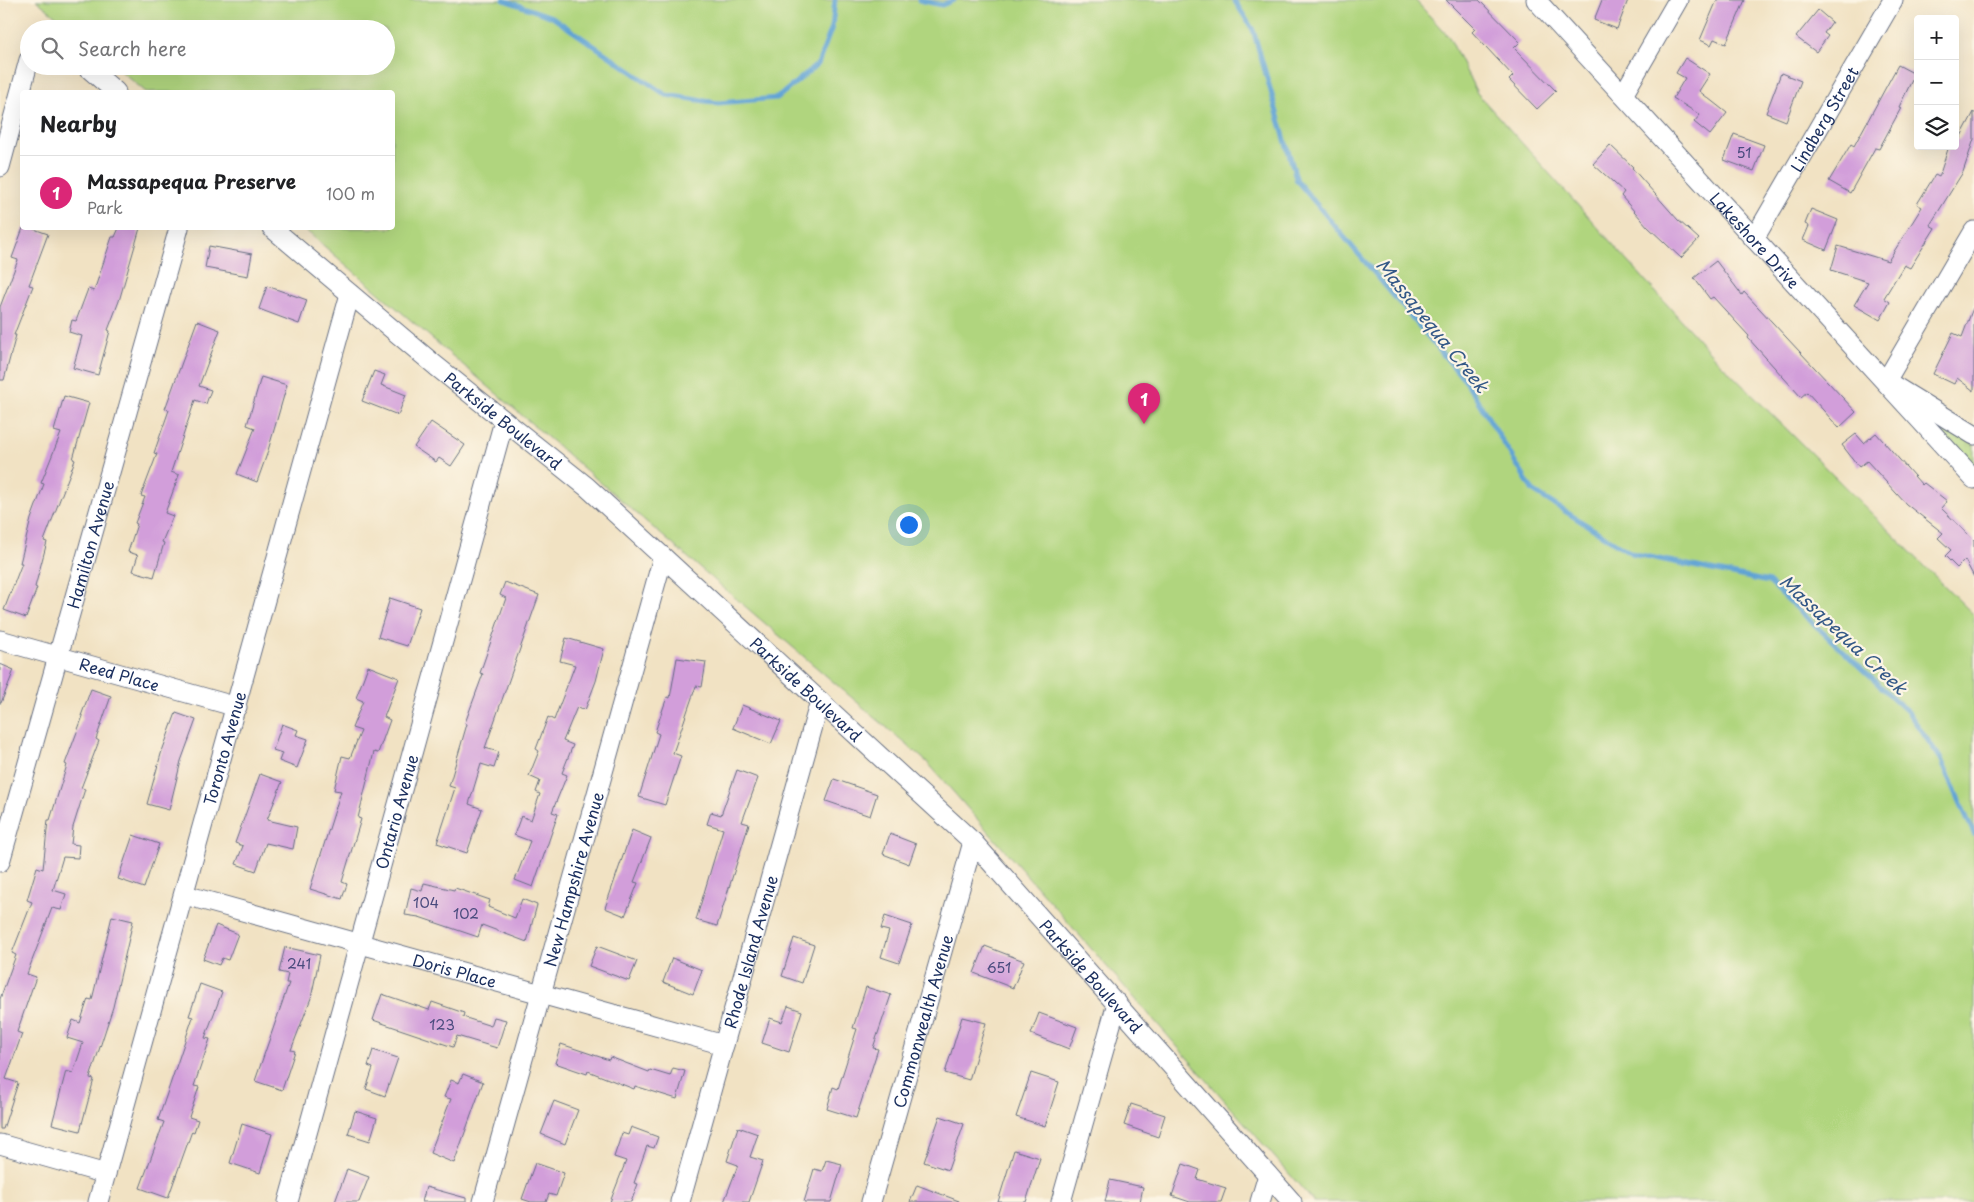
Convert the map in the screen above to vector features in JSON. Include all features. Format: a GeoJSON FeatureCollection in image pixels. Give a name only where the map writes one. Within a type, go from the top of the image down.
{"type":"FeatureCollection","features":[{"type":"Feature","properties":{"kind":"street","name":"Lakeshore Drive"},"geometry":{"type":"LineString","coordinates":[[1536,0],[1974,479]]}},
{"type":"Feature","properties":{"kind":"street"},"geometry":{"type":"LineString","coordinates":[[1623,95],[1678,0]]}},
{"type":"Feature","properties":{"kind":"street","name":"Lindberg Street"},"geometry":{"type":"LineString","coordinates":[[1754,239],[1893,0]]}},
{"type":"Feature","properties":{"kind":"street"},"geometry":{"type":"LineString","coordinates":[[21,90],[25,75]]}},
{"type":"Feature","properties":{"kind":"street"},"geometry":{"type":"LineString","coordinates":[[96,75],[114,90]]}},
{"type":"Feature","properties":{"kind":"street"},"geometry":{"type":"LineString","coordinates":[[0,167],[20,93]]}},
{"type":"Feature","properties":{"kind":"street","name":"Hamilton Avenue"},"geometry":{"type":"LineString","coordinates":[[0,862],[178,230]]}},
{"type":"Feature","properties":{"kind":"street","name":"Parkside Boulevard"},"geometry":{"type":"LineString","coordinates":[[274,230],[504,421],[587,487],[973,842],[1292,1202]]}},
{"type":"Feature","properties":{"kind":"street"},"geometry":{"type":"LineString","coordinates":[[1974,231],[1886,381],[1974,435]]}},
{"type":"Feature","properties":{"kind":"street","name":"Toronto Avenue"},"geometry":{"type":"LineString","coordinates":[[98,1202],[185,896],[350,294]]}},
{"type":"Feature","properties":{"kind":"street","name":"Ontario Avenue"},"geometry":{"type":"LineString","coordinates":[[288,1202],[504,421]]}},
{"type":"Feature","properties":{"kind":"street","name":"New Hampshire Avenue"},"geometry":{"type":"LineString","coordinates":[[483,1202],[663,557]]}},
{"type":"Feature","properties":{"kind":"street","name":"Reed Place"},"geometry":{"type":"LineString","coordinates":[[0,640],[237,706]]}},
{"type":"Feature","properties":{"kind":"street","name":"Rhode Island Avenue"},"geometry":{"type":"LineString","coordinates":[[680,1202],[820,701]]}},
{"type":"Feature","properties":{"kind":"street","name":"Commonwealth Avenue"},"geometry":{"type":"LineString","coordinates":[[871,1202],[973,842]]}},
{"type":"Feature","properties":{"kind":"street","name":"Doris Place"},"geometry":{"type":"LineString","coordinates":[[185,896],[724,1045]]}},
{"type":"Feature","properties":{"kind":"street"},"geometry":{"type":"LineString","coordinates":[[1061,1202],[1117,1003]]}},
{"type":"Feature","properties":{"kind":"street"},"geometry":{"type":"LineString","coordinates":[[0,1144],[106,1174]]}},
{"type":"Feature","properties":{"kind":"street"},"geometry":{"type":"LineString","coordinates":[[1260,1202],[1268,1174]]}},
{"type":"Feature","properties":{"kind":"green space"},"geometry":{"type":"Polygon","coordinates":[[[36,0],[1415,0],[1449,37],[1477,93],[1715,358],[1974,615],[1974,1202],[1314,1202],[927,762],[305,230],[395,230],[395,90],[144,90],[126,75],[395,75],[395,20],[61,20],[36,0]]]}},
{"type":"Feature","properties":{"kind":"green space"},"geometry":{"type":"Polygon","coordinates":[[[1886,381],[1974,433],[1974,479],[1886,381]]]}},
{"type":"Feature","properties":{"kind":"building"},"geometry":{"type":"Polygon","coordinates":[[[1446,0],[1479,0],[1520,42],[1514,48],[1556,91],[1537,109],[1509,80],[1513,76],[1472,32],[1475,29],[1446,0]]]}},
{"type":"Feature","properties":{"kind":"building"},"geometry":{"type":"Polygon","coordinates":[[[1602,0],[1628,0],[1617,29],[1594,20],[1602,0]]]}},
{"type":"Feature","properties":{"kind":"building"},"geometry":{"type":"Polygon","coordinates":[[[1717,0],[1745,0],[1726,44],[1714,39],[1711,45],[1700,40],[1717,0]]]}},
{"type":"Feature","properties":{"kind":"building"},"geometry":{"type":"Polygon","coordinates":[[[1818,10],[1832,22],[1824,33],[1828,36],[1816,52],[1796,37],[1818,10]]]}},
{"type":"Feature","properties":{"kind":"building"},"geometry":{"type":"Polygon","coordinates":[[[1685,58],[1710,74],[1699,91],[1727,113],[1710,135],[1694,122],[1700,115],[1673,98],[1685,78],[1676,73],[1685,58]]]}},
{"type":"Feature","properties":{"kind":"building"},"geometry":{"type":"Polygon","coordinates":[[[1898,65],[1914,73],[1899,107],[1901,108],[1879,149],[1875,148],[1850,193],[1829,181],[1851,144],[1854,146],[1898,65]]]}},
{"type":"Feature","properties":{"kind":"building"},"geometry":{"type":"Polygon","coordinates":[[[1781,73],[1801,81],[1786,121],[1766,113],[1781,73]]]}},
{"type":"Feature","properties":{"kind":"building"},"geometry":{"type":"Polygon","coordinates":[[[1974,112],[1974,139],[1963,172],[1930,225],[1935,228],[1910,268],[1904,265],[1884,298],[1890,302],[1880,320],[1854,305],[1868,282],[1831,270],[1838,246],[1888,261],[1922,207],[1917,204],[1935,175],[1939,177],[1948,150],[1959,150],[1959,140],[1974,112]]]}},
{"type":"Feature","properties":{"kind":"building"},"geometry":{"type":"Polygon","coordinates":[[[1734,134],[1764,145],[1754,171],[1724,160],[1734,134]]]}},
{"type":"Feature","properties":{"kind":"building"},"geometry":{"type":"Polygon","coordinates":[[[1610,145],[1633,167],[1678,220],[1699,239],[1681,258],[1648,227],[1621,196],[1624,192],[1593,164],[1610,145]]]}},
{"type":"Feature","properties":{"kind":"building"},"geometry":{"type":"Polygon","coordinates":[[[1811,209],[1838,220],[1826,250],[1803,240],[1809,226],[1805,224],[1811,209]]]}},
{"type":"Feature","properties":{"kind":"building"},"geometry":{"type":"Polygon","coordinates":[[[22,230],[37,230],[48,234],[29,285],[33,286],[14,335],[16,335],[4,380],[0,380],[0,307],[18,260],[12,258],[22,230]]]}},
{"type":"Feature","properties":{"kind":"building"},"geometry":{"type":"Polygon","coordinates":[[[118,230],[139,230],[119,301],[108,330],[110,331],[98,375],[73,368],[82,336],[69,332],[72,320],[76,321],[88,289],[94,291],[112,237],[115,237],[118,230]]]}},
{"type":"Feature","properties":{"kind":"building"},"geometry":{"type":"Polygon","coordinates":[[[209,246],[252,254],[248,276],[205,268],[209,246]]]}},
{"type":"Feature","properties":{"kind":"building"},"geometry":{"type":"Polygon","coordinates":[[[1716,261],[1742,295],[1744,292],[1856,412],[1839,428],[1807,392],[1801,397],[1713,297],[1710,299],[1694,278],[1716,261]]]}},
{"type":"Feature","properties":{"kind":"building"},"geometry":{"type":"Polygon","coordinates":[[[267,286],[307,300],[299,324],[259,309],[267,286]]]}},
{"type":"Feature","properties":{"kind":"building"},"geometry":{"type":"Polygon","coordinates":[[[1973,308],[1974,391],[1957,378],[1954,384],[1933,374],[1953,333],[1962,337],[1973,308]]]}},
{"type":"Feature","properties":{"kind":"building"},"geometry":{"type":"Polygon","coordinates":[[[197,321],[220,330],[199,386],[211,390],[206,404],[195,400],[171,472],[179,475],[165,513],[173,516],[162,542],[164,543],[154,577],[133,571],[138,555],[128,552],[137,524],[135,523],[145,497],[141,496],[157,454],[154,453],[169,410],[165,409],[197,321]]]}},
{"type":"Feature","properties":{"kind":"building"},"geometry":{"type":"Polygon","coordinates":[[[374,371],[385,375],[381,385],[406,395],[398,415],[362,401],[374,371]]]}},
{"type":"Feature","properties":{"kind":"building"},"geometry":{"type":"Polygon","coordinates":[[[261,377],[287,385],[257,482],[237,474],[255,428],[247,425],[261,377]]]}},
{"type":"Feature","properties":{"kind":"building"},"geometry":{"type":"Polygon","coordinates":[[[64,396],[89,403],[73,459],[75,460],[44,541],[47,542],[35,587],[37,588],[26,618],[4,610],[22,563],[20,563],[31,519],[44,484],[41,483],[61,433],[54,431],[64,396]]]}},
{"type":"Feature","properties":{"kind":"building"},"geometry":{"type":"Polygon","coordinates":[[[431,422],[465,445],[451,466],[439,458],[436,462],[414,447],[431,422]]]}},
{"type":"Feature","properties":{"kind":"building"},"geometry":{"type":"Polygon","coordinates":[[[1876,433],[1922,485],[1924,483],[1947,501],[1941,508],[1974,540],[1974,577],[1965,560],[1957,568],[1945,556],[1951,550],[1938,538],[1943,533],[1906,504],[1867,461],[1859,467],[1842,445],[1856,434],[1864,443],[1876,433]]]}},
{"type":"Feature","properties":{"kind":"building"},"geometry":{"type":"Polygon","coordinates":[[[505,582],[539,595],[485,748],[499,752],[494,768],[481,764],[469,804],[482,809],[467,853],[437,843],[455,788],[449,786],[467,724],[465,723],[483,674],[480,673],[506,598],[500,595],[505,582]]]}},
{"type":"Feature","properties":{"kind":"building"},"geometry":{"type":"Polygon","coordinates":[[[390,598],[420,608],[407,646],[378,637],[390,598]]]}},
{"type":"Feature","properties":{"kind":"building"},"geometry":{"type":"Polygon","coordinates":[[[566,638],[604,649],[596,681],[585,710],[577,707],[563,741],[573,745],[562,773],[567,775],[552,812],[558,814],[533,887],[515,880],[530,841],[514,835],[521,816],[531,820],[540,794],[536,792],[540,781],[529,776],[539,751],[536,749],[548,717],[554,720],[575,665],[560,661],[566,638]]]}},
{"type":"Feature","properties":{"kind":"building"},"geometry":{"type":"Polygon","coordinates":[[[677,658],[706,662],[702,687],[696,686],[673,753],[681,756],[665,805],[639,797],[659,734],[655,732],[667,697],[670,698],[677,658]]]}},
{"type":"Feature","properties":{"kind":"building"},"geometry":{"type":"Polygon","coordinates":[[[0,664],[14,670],[1,703],[0,703],[0,664]]]}},
{"type":"Feature","properties":{"kind":"building"},"geometry":{"type":"Polygon","coordinates":[[[368,666],[399,678],[384,717],[390,720],[378,753],[374,752],[358,818],[361,819],[342,882],[347,884],[342,899],[310,889],[341,791],[334,790],[342,756],[350,758],[361,731],[352,728],[363,701],[356,698],[368,666]]]}},
{"type":"Feature","properties":{"kind":"building"},"geometry":{"type":"Polygon","coordinates":[[[91,689],[111,696],[96,739],[99,741],[81,788],[85,789],[73,827],[71,844],[79,845],[78,858],[63,857],[53,890],[66,894],[61,910],[52,908],[27,974],[36,977],[17,1032],[22,1034],[6,1079],[18,1083],[3,1129],[0,1129],[0,999],[16,955],[12,953],[32,902],[27,900],[37,867],[43,869],[48,820],[50,820],[67,765],[65,764],[91,689]]]}},
{"type":"Feature","properties":{"kind":"building"},"geometry":{"type":"Polygon","coordinates":[[[742,705],[781,721],[771,744],[733,728],[742,705]]]}},
{"type":"Feature","properties":{"kind":"building"},"geometry":{"type":"Polygon","coordinates":[[[176,713],[196,720],[181,761],[169,810],[147,804],[161,754],[176,713]]]}},
{"type":"Feature","properties":{"kind":"building"},"geometry":{"type":"Polygon","coordinates":[[[282,724],[298,730],[296,735],[308,739],[297,768],[279,761],[282,753],[273,750],[282,724]]]}},
{"type":"Feature","properties":{"kind":"building"},"geometry":{"type":"Polygon","coordinates":[[[737,770],[758,778],[742,822],[749,824],[717,926],[696,920],[723,829],[707,824],[711,812],[721,815],[737,770]]]}},
{"type":"Feature","properties":{"kind":"building"},"geometry":{"type":"Polygon","coordinates":[[[260,774],[282,782],[267,820],[297,827],[293,849],[266,843],[256,871],[236,864],[243,846],[235,843],[260,774]]]}},
{"type":"Feature","properties":{"kind":"building"},"geometry":{"type":"Polygon","coordinates":[[[834,779],[877,794],[870,816],[826,801],[834,779]]]}},
{"type":"Feature","properties":{"kind":"building"},"geometry":{"type":"Polygon","coordinates":[[[632,830],[651,838],[634,882],[638,883],[625,916],[605,908],[632,830]]]}},
{"type":"Feature","properties":{"kind":"building"},"geometry":{"type":"Polygon","coordinates":[[[890,834],[916,844],[909,864],[883,854],[890,834]]]}},
{"type":"Feature","properties":{"kind":"building"},"geometry":{"type":"Polygon","coordinates":[[[133,835],[159,844],[144,888],[118,879],[133,835]]]}},
{"type":"Feature","properties":{"kind":"building"},"geometry":{"type":"Polygon","coordinates":[[[424,883],[454,890],[455,888],[490,900],[488,907],[515,918],[522,899],[537,905],[527,942],[482,925],[478,937],[419,917],[405,915],[411,888],[422,891],[424,883]]]}},
{"type":"Feature","properties":{"kind":"building"},"geometry":{"type":"Polygon","coordinates":[[[112,916],[133,921],[113,1007],[90,1078],[94,1079],[80,1131],[52,1124],[66,1071],[73,1073],[83,1043],[67,1038],[73,1020],[80,1023],[88,999],[92,1000],[112,916]]]}},
{"type":"Feature","properties":{"kind":"building"},"geometry":{"type":"Polygon","coordinates":[[[885,916],[912,925],[899,963],[881,957],[889,931],[881,929],[885,916]]]}},
{"type":"Feature","properties":{"kind":"building"},"geometry":{"type":"Polygon","coordinates":[[[216,925],[238,934],[228,960],[222,958],[219,965],[203,959],[216,925]]]}},
{"type":"Feature","properties":{"kind":"building"},"geometry":{"type":"Polygon","coordinates":[[[794,938],[814,945],[802,983],[782,976],[794,938]]]}},
{"type":"Feature","properties":{"kind":"building"},"geometry":{"type":"Polygon","coordinates":[[[597,946],[637,961],[629,981],[589,966],[597,946]]]}},
{"type":"Feature","properties":{"kind":"building"},"geometry":{"type":"Polygon","coordinates":[[[985,946],[1024,961],[1013,988],[974,973],[985,946]]]}},
{"type":"Feature","properties":{"kind":"building"},"geometry":{"type":"Polygon","coordinates":[[[285,947],[320,955],[311,998],[291,1050],[295,1051],[282,1090],[255,1081],[289,983],[286,983],[288,974],[279,972],[285,947]]]}},
{"type":"Feature","properties":{"kind":"building"},"geometry":{"type":"Polygon","coordinates":[[[672,958],[702,970],[693,994],[663,982],[672,958]]]}},
{"type":"Feature","properties":{"kind":"building"},"geometry":{"type":"Polygon","coordinates":[[[200,984],[222,992],[205,1038],[210,1039],[194,1086],[199,1087],[189,1117],[198,1120],[194,1132],[192,1131],[168,1198],[140,1188],[164,1122],[158,1120],[193,1017],[189,1016],[200,984]]]}},
{"type":"Feature","properties":{"kind":"building"},"geometry":{"type":"Polygon","coordinates":[[[866,987],[891,995],[873,1048],[878,1049],[856,1118],[827,1109],[833,1087],[838,1089],[857,1029],[853,1028],[866,987]]]}},
{"type":"Feature","properties":{"kind":"building"},"geometry":{"type":"Polygon","coordinates":[[[382,994],[429,1010],[432,1002],[464,1013],[463,1017],[491,1026],[494,1017],[506,1020],[497,1048],[457,1036],[453,1047],[373,1020],[382,994]]]}},
{"type":"Feature","properties":{"kind":"building"},"geometry":{"type":"Polygon","coordinates":[[[788,1006],[802,1011],[789,1052],[762,1043],[770,1018],[782,1022],[788,1006]]]}},
{"type":"Feature","properties":{"kind":"building"},"geometry":{"type":"Polygon","coordinates":[[[1039,1013],[1077,1027],[1069,1049],[1031,1034],[1039,1013]]]}},
{"type":"Feature","properties":{"kind":"building"},"geometry":{"type":"Polygon","coordinates":[[[962,1017],[986,1023],[969,1080],[945,1073],[962,1017]]]}},
{"type":"Feature","properties":{"kind":"building"},"geometry":{"type":"Polygon","coordinates":[[[561,1044],[609,1060],[610,1057],[649,1072],[650,1070],[670,1076],[673,1068],[685,1071],[677,1099],[635,1086],[634,1089],[588,1071],[587,1074],[555,1063],[561,1044]]]}},
{"type":"Feature","properties":{"kind":"building"},"geometry":{"type":"Polygon","coordinates":[[[373,1050],[398,1058],[385,1096],[366,1089],[373,1068],[368,1066],[373,1050]]]}},
{"type":"Feature","properties":{"kind":"building"},"geometry":{"type":"Polygon","coordinates":[[[1031,1073],[1059,1082],[1045,1126],[1016,1117],[1031,1073]]]}},
{"type":"Feature","properties":{"kind":"building"},"geometry":{"type":"Polygon","coordinates":[[[463,1074],[483,1082],[454,1163],[430,1153],[451,1099],[444,1097],[451,1080],[459,1083],[463,1074]]]}},
{"type":"Feature","properties":{"kind":"building"},"geometry":{"type":"Polygon","coordinates":[[[554,1101],[578,1110],[565,1144],[541,1134],[554,1101]]]}},
{"type":"Feature","properties":{"kind":"building"},"geometry":{"type":"Polygon","coordinates":[[[1131,1104],[1165,1115],[1158,1137],[1124,1125],[1131,1104]]]}},
{"type":"Feature","properties":{"kind":"building"},"geometry":{"type":"Polygon","coordinates":[[[355,1111],[377,1118],[370,1141],[348,1134],[355,1111]]]}},
{"type":"Feature","properties":{"kind":"building"},"geometry":{"type":"Polygon","coordinates":[[[940,1116],[964,1124],[948,1170],[924,1162],[940,1116]]]}},
{"type":"Feature","properties":{"kind":"building"},"geometry":{"type":"Polygon","coordinates":[[[242,1124],[272,1134],[260,1173],[230,1163],[242,1124]]]}},
{"type":"Feature","properties":{"kind":"building"},"geometry":{"type":"Polygon","coordinates":[[[631,1127],[658,1137],[654,1148],[647,1146],[634,1183],[638,1184],[631,1202],[610,1202],[626,1161],[614,1157],[622,1133],[628,1135],[631,1127]]]}},
{"type":"Feature","properties":{"kind":"building"},"geometry":{"type":"Polygon","coordinates":[[[738,1127],[758,1134],[750,1157],[763,1161],[749,1202],[724,1202],[738,1165],[727,1161],[738,1127]]]}},
{"type":"Feature","properties":{"kind":"building"},"geometry":{"type":"Polygon","coordinates":[[[1014,1150],[1040,1158],[1026,1202],[998,1202],[1014,1150]]]}},
{"type":"Feature","properties":{"kind":"building"},"geometry":{"type":"Polygon","coordinates":[[[826,1160],[842,1164],[831,1202],[804,1202],[814,1169],[822,1171],[826,1160]]]}},
{"type":"Feature","properties":{"kind":"building"},"geometry":{"type":"Polygon","coordinates":[[[535,1163],[564,1173],[556,1196],[549,1194],[546,1202],[531,1202],[522,1199],[535,1163]]]}},
{"type":"Feature","properties":{"kind":"building"},"geometry":{"type":"Polygon","coordinates":[[[1183,1164],[1200,1170],[1197,1179],[1226,1188],[1221,1202],[1190,1202],[1172,1196],[1183,1164]]]}},
{"type":"Feature","properties":{"kind":"building"},"geometry":{"type":"Polygon","coordinates":[[[347,1169],[369,1177],[359,1202],[335,1202],[347,1169]]]}},
{"type":"Feature","properties":{"kind":"building"},"geometry":{"type":"Polygon","coordinates":[[[1110,1180],[1143,1187],[1140,1202],[1105,1202],[1110,1180]]]}},
{"type":"Feature","properties":{"kind":"building"},"geometry":{"type":"Polygon","coordinates":[[[917,1185],[959,1201],[959,1202],[910,1202],[917,1185]]]}},
{"type":"Feature","properties":{"kind":"building"},"geometry":{"type":"Polygon","coordinates":[[[426,1187],[466,1198],[466,1202],[422,1202],[426,1187]]]}},
{"type":"Feature","properties":{"kind":"waterway"},"geometry":{"type":"LineString","coordinates":[[504,0],[552,17],[666,95],[718,103],[777,98],[818,64],[832,27],[835,0]]}},
{"type":"Feature","properties":{"kind":"waterway","name":"Massapequa Creek"},"geometry":{"type":"LineString","coordinates":[[919,0],[942,5],[954,0]]}},
{"type":"Feature","properties":{"kind":"waterway","name":"Massapequa Creek"},"geometry":{"type":"LineString","coordinates":[[1234,0],[1253,30],[1297,181],[1467,383],[1533,491],[1631,553],[1769,582],[1908,712],[1941,759],[1974,834]]}},
{"type":"Feature","properties":{"kind":"place","name":"Massapequa Preserve"},"geometry":{"type":"Point","coordinates":[1144,424]}}]}
